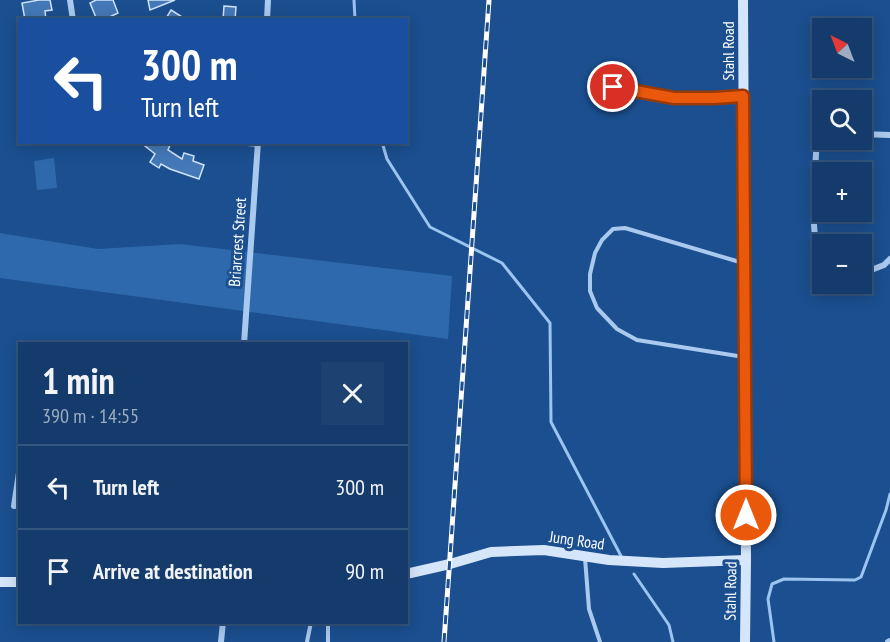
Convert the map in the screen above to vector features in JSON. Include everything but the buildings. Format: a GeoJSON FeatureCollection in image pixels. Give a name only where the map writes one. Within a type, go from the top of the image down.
{"type":"FeatureCollection","features":[{"type":"Feature","properties":{"kind":"street"},"geometry":{"type":"LineString","coordinates":[[70,0],[73,18]]}},
{"type":"Feature","properties":{"kind":"street"},"geometry":{"type":"LineString","coordinates":[[267,18],[268,0]]}},
{"type":"Feature","properties":{"kind":"street","name":"Stahl Road"},"geometry":{"type":"LineString","coordinates":[[743,0],[745,642]]}},
{"type":"Feature","properties":{"kind":"street"},"geometry":{"type":"LineString","coordinates":[[872,135],[890,135]]}},
{"type":"Feature","properties":{"kind":"street","name":"Briarcrest Street"},"geometry":{"type":"LineString","coordinates":[[244,342],[258,144]]}},
{"type":"Feature","properties":{"kind":"street"},"geometry":{"type":"LineString","coordinates":[[815,234],[813,209],[816,150]]}},
{"type":"Feature","properties":{"kind":"street"},"geometry":{"type":"LineString","coordinates":[[872,270],[884,265],[890,259]]}},
{"type":"Feature","properties":{"kind":"street","name":"Jung Road"},"geometry":{"type":"LineString","coordinates":[[408,573],[491,552],[544,550],[585,557],[663,563],[746,560]]}},
{"type":"Feature","properties":{"kind":"street"},"geometry":{"type":"LineString","coordinates":[[0,582],[18,582]]}},
{"type":"Feature","properties":{"kind":"street"},"geometry":{"type":"LineString","coordinates":[[221,642],[224,624]]}},
{"type":"Feature","properties":{"kind":"lane"},"geometry":{"type":"LineString","coordinates":[[613,87],[674,98],[743,96]]}},
{"type":"Feature","properties":{"kind":"lane"},"geometry":{"type":"LineString","coordinates":[[744,264],[626,228],[613,230],[602,240],[595,253],[590,274],[590,291],[597,308],[617,329],[637,340],[745,357]]}},
{"type":"Feature","properties":{"kind":"lane"},"geometry":{"type":"LineString","coordinates":[[585,557],[585,582],[589,609],[600,642]]}},
{"type":"Feature","properties":{"kind":"lane"},"geometry":{"type":"LineString","coordinates":[[307,642],[311,624]]}},
{"type":"Feature","properties":{"kind":"lane"},"geometry":{"type":"LineString","coordinates":[[328,624],[328,642]]}},
{"type":"Feature","properties":{"kind":"shaded area"},"geometry":{"type":"Polygon","coordinates":[[[54,158],[57,188],[37,190],[34,161],[54,158]]]}},
{"type":"Feature","properties":{"kind":"shaded area"},"geometry":{"type":"Polygon","coordinates":[[[0,233],[98,249],[180,244],[452,276],[448,339],[0,278],[0,233]]]}},
{"type":"Feature","properties":{"kind":"waterway"},"geometry":{"type":"LineString","coordinates":[[354,0],[355,18]]}},
{"type":"Feature","properties":{"kind":"waterway"},"geometry":{"type":"LineString","coordinates":[[383,144],[387,159],[430,227],[502,263],[550,323],[551,422],[621,556]]}},
{"type":"Feature","properties":{"kind":"waterway"},"geometry":{"type":"LineString","coordinates":[[774,642],[768,599],[772,584],[784,579],[855,580],[861,577],[890,494]]}},
{"type":"Feature","properties":{"kind":"waterway"},"geometry":{"type":"LineString","coordinates":[[634,574],[669,625],[673,642]]}},
{"type":"Feature","properties":{"kind":"railway"},"geometry":{"type":"LineString","coordinates":[[444,642],[489,0]]}},
{"type":"Feature","properties":{"kind":"route"},"geometry":{"type":"LineString","coordinates":[[613,87],[674,98],[743,96],[746,515]]}}]}
